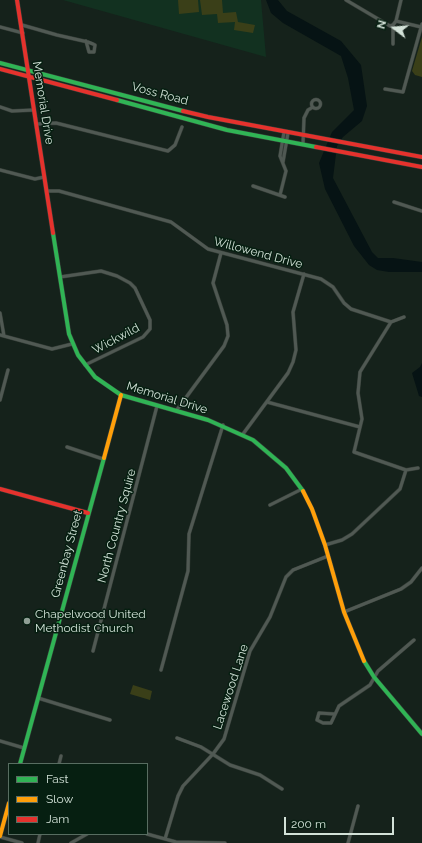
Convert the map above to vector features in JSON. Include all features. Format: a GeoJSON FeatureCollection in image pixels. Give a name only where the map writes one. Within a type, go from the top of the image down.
{"type":"FeatureCollection","features":[{"type":"Feature","properties":{"kind":"street","name":"Memorial Drive"},"geometry":{"type":"LineString","coordinates":[[17,0],[44,177],[72,344],[84,365],[101,383],[121,396],[223,425],[243,434],[274,457],[302,489],[312,509],[325,545],[344,612],[364,661],[374,677],[422,734]]}},
{"type":"Feature","properties":{"kind":"street"},"geometry":{"type":"LineString","coordinates":[[346,0],[370,16],[390,26],[393,25]]}},
{"type":"Feature","properties":{"kind":"street"},"geometry":{"type":"LineString","coordinates":[[393,44],[393,25],[396,21],[401,0]]}},
{"type":"Feature","properties":{"kind":"street"},"geometry":{"type":"LineString","coordinates":[[385,89],[403,92],[421,25],[396,21]]}},
{"type":"Feature","properties":{"kind":"street"},"geometry":{"type":"LineString","coordinates":[[22,26],[86,41]]}},
{"type":"Feature","properties":{"kind":"street"},"geometry":{"type":"LineString","coordinates":[[0,27],[23,33]]}},
{"type":"Feature","properties":{"kind":"street","name":"Voss Road"},"geometry":{"type":"LineString","coordinates":[[0,63],[208,117],[249,126],[422,157]]}},
{"type":"Feature","properties":{"kind":"street","name":"Voss Road"},"geometry":{"type":"LineString","coordinates":[[0,70],[247,133],[422,167]]}},
{"type":"Feature","properties":{"kind":"street"},"geometry":{"type":"LineString","coordinates":[[120,101],[122,94]]}},
{"type":"Feature","properties":{"kind":"street"},"geometry":{"type":"LineString","coordinates":[[162,112],[165,105]]}},
{"type":"Feature","properties":{"kind":"street"},"geometry":{"type":"LineString","coordinates":[[0,107],[12,111],[34,110]]}},
{"type":"Feature","properties":{"kind":"street"},"geometry":{"type":"LineString","coordinates":[[303,144],[304,118],[308,110],[313,107]]}},
{"type":"Feature","properties":{"kind":"street"},"geometry":{"type":"LineString","coordinates":[[37,124],[56,123],[168,151],[175,145],[182,127]]}},
{"type":"Feature","properties":{"kind":"street"},"geometry":{"type":"LineString","coordinates":[[247,133],[249,126]]}},
{"type":"Feature","properties":{"kind":"street"},"geometry":{"type":"LineString","coordinates":[[280,195],[286,171],[283,162],[286,132]]}},
{"type":"Feature","properties":{"kind":"street"},"geometry":{"type":"LineString","coordinates":[[392,151],[395,162]]}},
{"type":"Feature","properties":{"kind":"street"},"geometry":{"type":"LineString","coordinates":[[0,170],[35,179],[44,177]]}},
{"type":"Feature","properties":{"kind":"street"},"geometry":{"type":"LineString","coordinates":[[253,186],[285,197]]}},
{"type":"Feature","properties":{"kind":"street","name":"Willowend Drive"},"geometry":{"type":"LineString","coordinates":[[47,191],[59,191],[171,222],[208,249],[321,279],[333,287],[351,309],[391,322]]}},
{"type":"Feature","properties":{"kind":"street"},"geometry":{"type":"LineString","coordinates":[[394,202],[422,211]]}},
{"type":"Feature","properties":{"kind":"street"},"geometry":{"type":"LineString","coordinates":[[176,411],[224,346],[228,336],[227,325],[213,283],[221,253]]}},
{"type":"Feature","properties":{"kind":"street","name":"Wickwild"},"geometry":{"type":"LineString","coordinates":[[60,277],[101,271],[130,282],[135,288],[150,320],[150,329],[143,337],[84,365]]}},
{"type":"Feature","properties":{"kind":"street"},"geometry":{"type":"LineString","coordinates":[[243,434],[267,402],[293,362],[296,350],[294,312],[304,274]]}},
{"type":"Feature","properties":{"kind":"street"},"geometry":{"type":"LineString","coordinates":[[0,313],[4,336]]}},
{"type":"Feature","properties":{"kind":"street"},"geometry":{"type":"LineString","coordinates":[[404,317],[391,322],[360,372],[358,393],[362,419],[354,452],[406,470],[418,468]]}},
{"type":"Feature","properties":{"kind":"street"},"geometry":{"type":"LineString","coordinates":[[0,335],[52,349],[72,344]]}},
{"type":"Feature","properties":{"kind":"street"},"geometry":{"type":"LineString","coordinates":[[0,400],[8,370]]}},
{"type":"Feature","properties":{"kind":"street","name":"Greenbay Street"},"geometry":{"type":"LineString","coordinates":[[20,763],[121,396]]}},
{"type":"Feature","properties":{"kind":"street"},"geometry":{"type":"LineString","coordinates":[[267,402],[360,427]]}},
{"type":"Feature","properties":{"kind":"street","name":"North Country Squire"},"geometry":{"type":"LineString","coordinates":[[93,651],[157,406]]}},
{"type":"Feature","properties":{"kind":"street"},"geometry":{"type":"LineString","coordinates":[[161,670],[188,571],[189,534],[223,425]]}},
{"type":"Feature","properties":{"kind":"street"},"geometry":{"type":"LineString","coordinates":[[67,447],[104,459]]}},
{"type":"Feature","properties":{"kind":"street"},"geometry":{"type":"LineString","coordinates":[[325,545],[342,540],[357,529],[400,489],[406,470]]}},
{"type":"Feature","properties":{"kind":"street"},"geometry":{"type":"LineString","coordinates":[[0,489],[88,513]]}},
{"type":"Feature","properties":{"kind":"street"},"geometry":{"type":"LineString","coordinates":[[270,505],[302,489]]}},
{"type":"Feature","properties":{"kind":"street","name":"Lacewood Lane"},"geometry":{"type":"LineString","coordinates":[[165,838],[178,796],[183,786],[213,754],[224,739],[250,651],[270,616],[286,577],[293,570],[328,556]]}},
{"type":"Feature","properties":{"kind":"street"},"geometry":{"type":"LineString","coordinates":[[344,612],[401,589],[410,582],[422,568]]}},
{"type":"Feature","properties":{"kind":"street"},"geometry":{"type":"LineString","coordinates":[[334,714],[319,713],[317,720],[322,723],[331,723],[339,706],[370,685],[378,671],[414,640]]}},
{"type":"Feature","properties":{"kind":"street"},"geometry":{"type":"LineString","coordinates":[[38,698],[110,720]]}},
{"type":"Feature","properties":{"kind":"street"},"geometry":{"type":"LineString","coordinates":[[177,738],[195,744],[230,765],[260,775],[282,789]]}},
{"type":"Feature","properties":{"kind":"street"},"geometry":{"type":"LineString","coordinates":[[0,741],[24,748]]}},
{"type":"Feature","properties":{"kind":"street"},"geometry":{"type":"LineString","coordinates":[[59,763],[61,756]]}},
{"type":"Feature","properties":{"kind":"street"},"geometry":{"type":"LineString","coordinates":[[348,843],[358,806]]}},
{"type":"Feature","properties":{"kind":"street"},"geometry":{"type":"LineString","coordinates":[[8,807],[0,837],[22,843]]}},
{"type":"Feature","properties":{"kind":"street"},"geometry":{"type":"LineString","coordinates":[[148,834],[189,843],[225,843]]}},
{"type":"Feature","properties":{"kind":"street"},"geometry":{"type":"LineString","coordinates":[[71,843],[86,835]]}},
{"type":"Feature","properties":{"kind":"street"},"geometry":{"type":"LineString","coordinates":[[80,839],[82,843]]}},
{"type":"Feature","properties":{"kind":"shaded area"},"geometry":{"type":"Polygon","coordinates":[[[63,0],[261,0],[266,57],[63,0]]]}},
{"type":"Feature","properties":{"kind":"shaded area"},"geometry":{"type":"Polygon","coordinates":[[[178,0],[198,0],[199,12],[179,14],[178,0]]]}},
{"type":"Feature","properties":{"kind":"shaded area"},"geometry":{"type":"Polygon","coordinates":[[[200,0],[222,0],[223,13],[236,12],[238,22],[255,25],[253,33],[234,30],[235,22],[218,23],[217,14],[202,15],[200,0]]]}},
{"type":"Feature","properties":{"kind":"shaded area"},"geometry":{"type":"Polygon","coordinates":[[[266,0],[278,0],[287,11],[341,41],[361,65],[367,106],[362,121],[343,137],[337,146],[333,178],[372,252],[378,258],[393,258],[422,262],[422,272],[389,272],[377,270],[369,265],[354,246],[325,189],[319,163],[332,132],[354,110],[348,78],[341,56],[283,23],[271,13],[266,0]]]}},
{"type":"Feature","properties":{"kind":"shaded area"},"geometry":{"type":"Polygon","coordinates":[[[422,37],[422,77],[415,75],[412,71],[422,37]]]}},
{"type":"Feature","properties":{"kind":"shaded area"},"geometry":{"type":"Polygon","coordinates":[[[422,363],[422,397],[419,396],[412,373],[420,367],[422,363]]]}},
{"type":"Feature","properties":{"kind":"shaded area"},"geometry":{"type":"Polygon","coordinates":[[[133,685],[152,691],[150,700],[130,694],[133,685]]]}},
{"type":"Feature","properties":{"kind":"traffic: fast"},"geometry":{"type":"LineString","coordinates":[[0,63],[183,111]]}},
{"type":"Feature","properties":{"kind":"traffic: fast"},"geometry":{"type":"LineString","coordinates":[[117,100],[227,130],[316,147]]}},
{"type":"Feature","properties":{"kind":"traffic: fast"},"geometry":{"type":"LineString","coordinates":[[53,233],[69,334],[78,355],[95,377],[121,395],[208,420],[253,440],[286,468],[303,491]]}},
{"type":"Feature","properties":{"kind":"traffic: fast"},"geometry":{"type":"LineString","coordinates":[[20,763],[104,458]]}},
{"type":"Feature","properties":{"kind":"traffic: fast"},"geometry":{"type":"LineString","coordinates":[[364,661],[374,677],[422,734]]}},
{"type":"Feature","properties":{"kind":"traffic: slow"},"geometry":{"type":"LineString","coordinates":[[104,458],[121,395]]}},
{"type":"Feature","properties":{"kind":"traffic: slow"},"geometry":{"type":"LineString","coordinates":[[303,491],[312,509],[325,545],[344,612],[364,661]]}},
{"type":"Feature","properties":{"kind":"traffic: slow"},"geometry":{"type":"LineString","coordinates":[[0,836],[8,807]]}},
{"type":"Feature","properties":{"kind":"traffic: jam"},"geometry":{"type":"LineString","coordinates":[[17,0],[53,233]]}},
{"type":"Feature","properties":{"kind":"traffic: jam"},"geometry":{"type":"LineString","coordinates":[[0,69],[117,100]]}},
{"type":"Feature","properties":{"kind":"traffic: jam"},"geometry":{"type":"LineString","coordinates":[[183,111],[422,157]]}},
{"type":"Feature","properties":{"kind":"traffic: jam"},"geometry":{"type":"LineString","coordinates":[[316,147],[422,167]]}},
{"type":"Feature","properties":{"kind":"traffic: jam"},"geometry":{"type":"LineString","coordinates":[[0,489],[88,513]]}},
{"type":"Feature","properties":{"kind":"place","name":"Chapelwood United Methodist Church"},"geometry":{"type":"Point","coordinates":[27,621]}}]}
